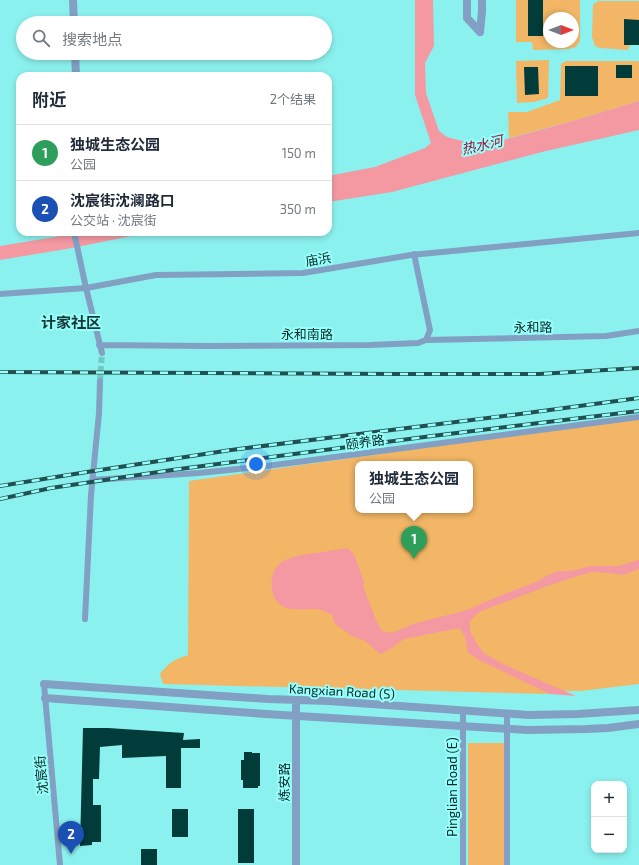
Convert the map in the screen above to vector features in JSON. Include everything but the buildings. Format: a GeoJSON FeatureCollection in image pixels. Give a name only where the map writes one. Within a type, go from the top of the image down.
{"type":"FeatureCollection","features":[{"type":"Feature","properties":{"kind":"street"},"geometry":{"type":"LineString","coordinates":[[74,0],[74,16]]}},
{"type":"Feature","properties":{"kind":"street"},"geometry":{"type":"LineString","coordinates":[[467,0],[467,18],[480,32],[482,0]]}},
{"type":"Feature","properties":{"kind":"street"},"geometry":{"type":"LineString","coordinates":[[75,60],[76,72]]}},
{"type":"Feature","properties":{"kind":"street","name":"庙浜"},"geometry":{"type":"LineString","coordinates":[[0,294],[86,288],[156,275],[303,273],[414,254],[639,233]]}},
{"type":"Feature","properties":{"kind":"street"},"geometry":{"type":"LineString","coordinates":[[75,236],[102,353]]}},
{"type":"Feature","properties":{"kind":"street"},"geometry":{"type":"LineString","coordinates":[[414,254],[430,330],[426,340]]}},
{"type":"Feature","properties":{"kind":"street","name":"永和路"},"geometry":{"type":"LineString","coordinates":[[426,340],[606,336],[639,331]]}},
{"type":"Feature","properties":{"kind":"street","name":"永和南路"},"geometry":{"type":"LineString","coordinates":[[99,345],[370,345],[418,343],[426,340]]}},
{"type":"Feature","properties":{"kind":"street"},"geometry":{"type":"LineString","coordinates":[[85,619],[91,495],[99,413],[100,381]]}},
{"type":"Feature","properties":{"kind":"street","name":"颐养路"},"geometry":{"type":"LineString","coordinates":[[92,480],[199,473],[267,466],[639,417]]}},
{"type":"Feature","properties":{"kind":"street","name":"沈宸街"},"geometry":{"type":"LineString","coordinates":[[44,684],[60,865]]}},
{"type":"Feature","properties":{"kind":"street","name":"Kangxian Road (S)"},"geometry":{"type":"LineString","coordinates":[[44,684],[552,715],[639,710]]}},
{"type":"Feature","properties":{"kind":"street","name":"Kangxian Road (S)"},"geometry":{"type":"LineString","coordinates":[[45,698],[527,730],[608,728],[639,724]]}},
{"type":"Feature","properties":{"kind":"street","name":"炼安路"},"geometry":{"type":"LineString","coordinates":[[296,700],[296,865]]}},
{"type":"Feature","properties":{"kind":"street","name":"Pinglian Road (E)"},"geometry":{"type":"LineString","coordinates":[[463,710],[463,865]]}},
{"type":"Feature","properties":{"kind":"street"},"geometry":{"type":"LineString","coordinates":[[507,713],[507,865]]}},
{"type":"Feature","properties":{"kind":"shaded area"},"geometry":{"type":"Polygon","coordinates":[[[516,0],[580,0],[579,42],[579,12],[543,12],[543,48],[572,48],[533,50],[532,42],[516,42],[516,0]]]}},
{"type":"Feature","properties":{"kind":"shaded area"},"geometry":{"type":"Polygon","coordinates":[[[598,1],[639,1],[639,40],[631,41],[628,50],[600,48],[595,46],[592,37],[593,5],[598,1]]]}},
{"type":"Feature","properties":{"kind":"shaded area"},"geometry":{"type":"Polygon","coordinates":[[[549,60],[548,98],[534,102],[517,103],[516,61],[549,60]]]}},
{"type":"Feature","properties":{"kind":"shaded area"},"geometry":{"type":"Polygon","coordinates":[[[566,61],[639,61],[639,101],[509,138],[508,112],[527,112],[560,100],[561,64],[566,61]]]}},
{"type":"Feature","properties":{"kind":"shaded area"},"geometry":{"type":"Polygon","coordinates":[[[639,416],[639,684],[581,691],[544,691],[550,694],[163,684],[160,674],[163,670],[172,662],[188,655],[189,481],[639,416]]]}},
{"type":"Feature","properties":{"kind":"shaded area"},"geometry":{"type":"Polygon","coordinates":[[[468,743],[506,743],[506,865],[468,865],[468,743]]]}},
{"type":"Feature","properties":{"kind":"water","name":"热水河"},"geometry":{"type":"Polygon","coordinates":[[[415,0],[433,0],[434,46],[425,63],[426,93],[439,131],[447,137],[466,142],[503,140],[639,101],[639,130],[546,151],[392,192],[332,201],[332,175],[375,167],[425,148],[431,143],[415,95],[415,0]]]}},
{"type":"Feature","properties":{"kind":"water"},"geometry":{"type":"Polygon","coordinates":[[[131,236],[0,260],[0,246],[55,237],[131,236]]]}},
{"type":"Feature","properties":{"kind":"water"},"geometry":{"type":"Polygon","coordinates":[[[347,548],[354,554],[364,582],[363,586],[376,620],[382,631],[392,633],[413,624],[467,610],[536,582],[558,571],[570,571],[591,566],[618,566],[639,560],[639,569],[623,575],[591,572],[553,584],[479,612],[470,621],[470,631],[477,644],[485,654],[503,664],[576,696],[550,694],[481,661],[468,653],[465,636],[459,628],[404,639],[380,654],[365,641],[352,636],[335,624],[332,615],[322,610],[297,609],[281,606],[272,590],[272,577],[275,569],[281,563],[296,556],[347,548]]]}},
{"type":"Feature","properties":{"kind":"tunnel"},"geometry":{"type":"LineString","coordinates":[[100,381],[102,353]]}},
{"type":"Feature","properties":{"kind":"railway"},"geometry":{"type":"LineString","coordinates":[[0,372],[539,374],[639,368]]}},
{"type":"Feature","properties":{"kind":"railway"},"geometry":{"type":"LineString","coordinates":[[0,486],[231,450],[639,398]]}},
{"type":"Feature","properties":{"kind":"railway"},"geometry":{"type":"LineString","coordinates":[[0,499],[51,488],[172,470],[639,411]]}},
{"type":"Feature","properties":{"kind":"place","name":"独城生态公园"},"geometry":{"type":"Point","coordinates":[414,559]}},
{"type":"Feature","properties":{"kind":"place","name":"沈宸街沈澜路口"},"geometry":{"type":"Point","coordinates":[71,854]}},
{"type":"Feature","properties":{"kind":"district","name":"计家社区"},"geometry":{"type":"Point","coordinates":[71,323]}}]}
